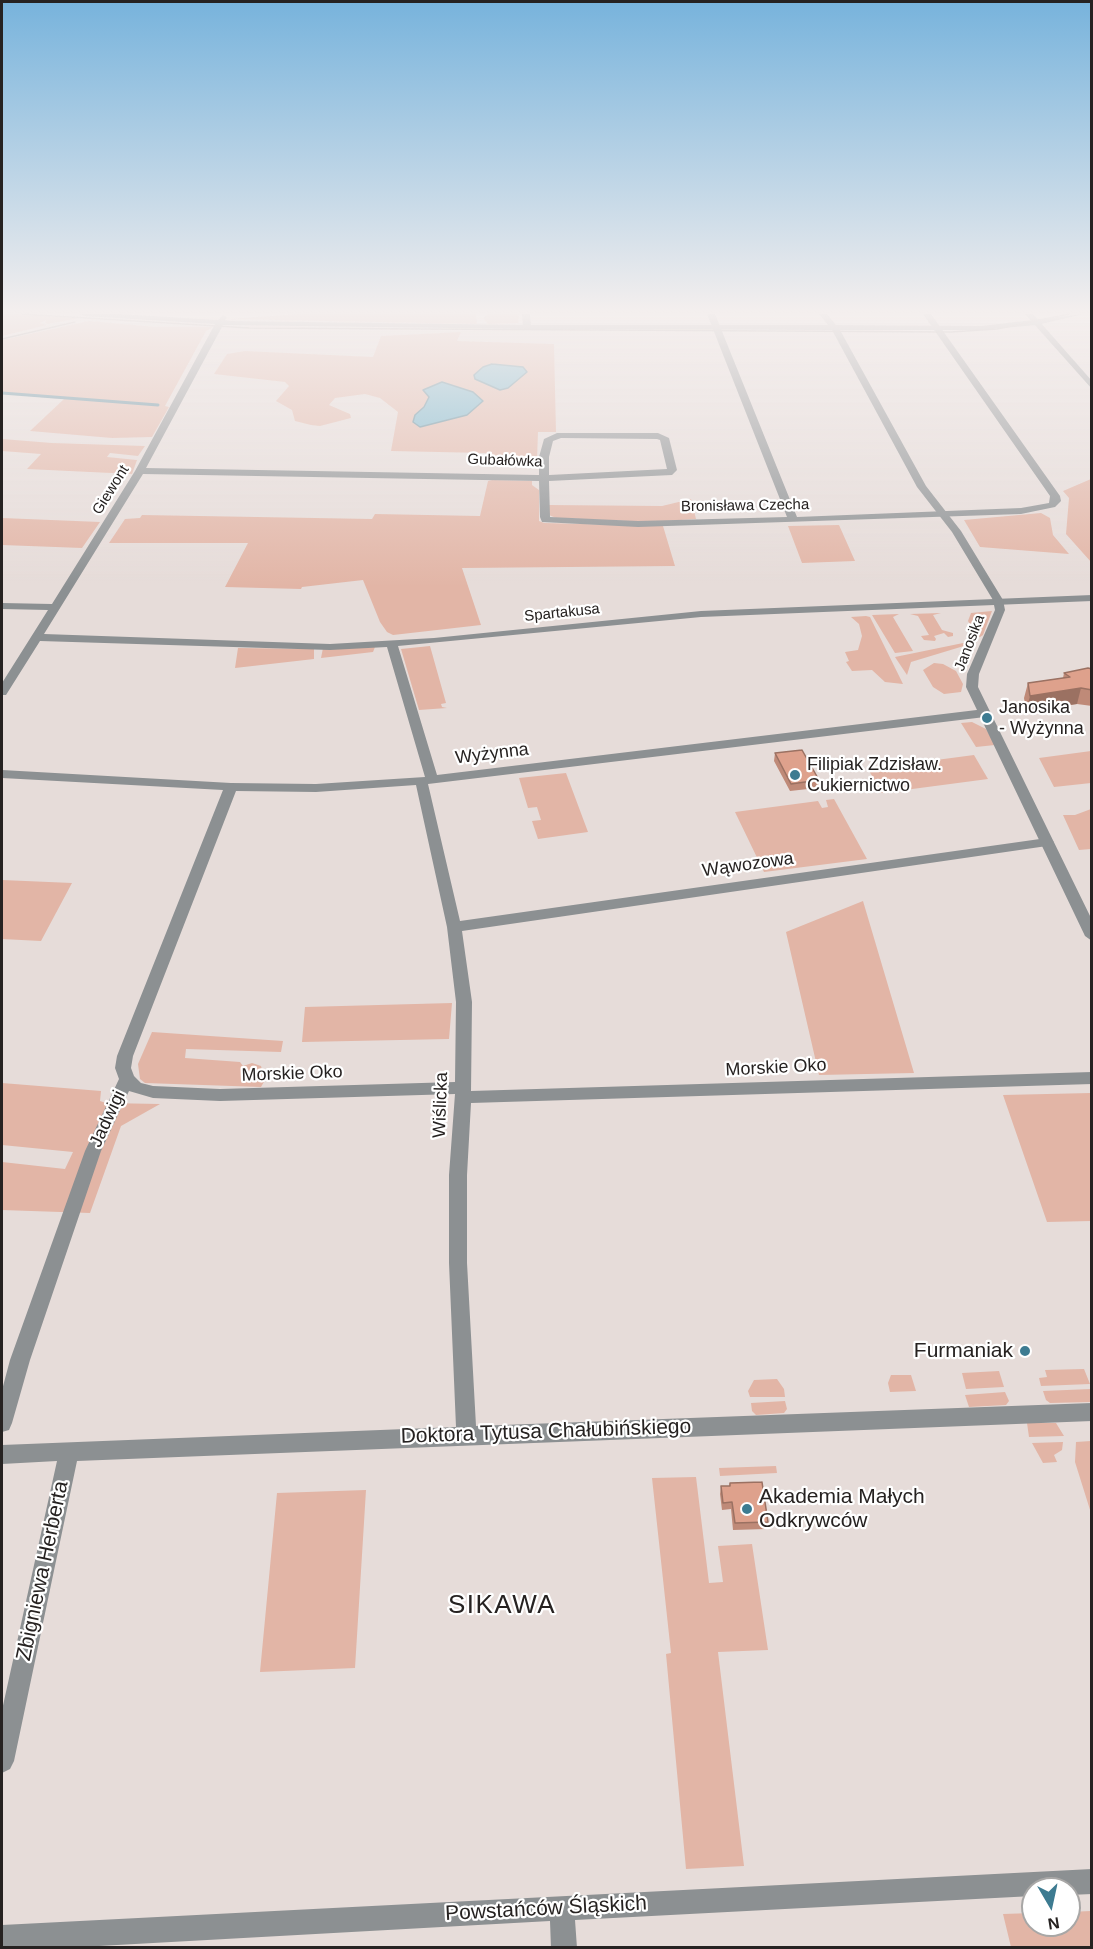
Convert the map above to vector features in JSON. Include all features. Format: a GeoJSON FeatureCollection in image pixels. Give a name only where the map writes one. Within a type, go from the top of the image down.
{"type":"FeatureCollection","features":[{"type":"Feature","properties":{"kind":"street","name":"Giewont"},"geometry":{"type":"LineString","coordinates":[[4,686],[140,471],[175,405]]}},
{"type":"Feature","properties":{"kind":"street"},"geometry":{"type":"LineString","coordinates":[[747,405],[793,520]]}},
{"type":"Feature","properties":{"kind":"street","name":"Janosika"},"geometry":{"type":"LineString","coordinates":[[877,405],[917,479],[945,515],[1000,604],[1000,610],[972,681],[985,713],[1092,936]]}},
{"type":"Feature","properties":{"kind":"street","name":"Bronisława Czecha"},"geometry":{"type":"LineString","coordinates":[[544,478],[546,520],[639,524],[793,520],[945,515],[1037,509],[1052,505],[1056,499],[990,405]]}},
{"type":"Feature","properties":{"kind":"street","name":"Gubałówka"},"geometry":{"type":"LineString","coordinates":[[140,471],[544,478],[671,472],[663,437],[560,435],[549,439],[544,457],[544,478]]}},
{"type":"Feature","properties":{"kind":"street","name":"Spartakusa"},"geometry":{"type":"LineString","coordinates":[[36,637],[319,646],[391,643],[701,614],[1000,604],[1092,598]]}},
{"type":"Feature","properties":{"kind":"street"},"geometry":{"type":"LineString","coordinates":[[2,606],[54,607]]}},
{"type":"Feature","properties":{"kind":"street","name":"Wiślicka"},"geometry":{"type":"LineString","coordinates":[[391,643],[426,780],[454,927],[464,1002],[458,1175],[458,1263],[466,1435]]}},
{"type":"Feature","properties":{"kind":"street","name":"Wyżynna"},"geometry":{"type":"LineString","coordinates":[[2,774],[316,788],[426,780],[985,713]]}},
{"type":"Feature","properties":{"kind":"street","name":"Jadwigi"},"geometry":{"type":"LineString","coordinates":[[2,1423],[17,1370],[93,1151],[127,1079],[123,1068],[125,1056],[231,786]]}},
{"type":"Feature","properties":{"kind":"street","name":"Wąwozowa"},"geometry":{"type":"LineString","coordinates":[[454,927],[1047,842]]}},
{"type":"Feature","properties":{"kind":"street","name":"Morskie Oko"},"geometry":{"type":"LineString","coordinates":[[127,1079],[136,1088],[153,1092],[220,1095],[1092,1078]]}},
{"type":"Feature","properties":{"kind":"street","name":"Doktora Tytusa Chałubińskiego"},"geometry":{"type":"LineString","coordinates":[[2,1454],[1092,1412]]}},
{"type":"Feature","properties":{"kind":"street","name":"Zbigniewa Herberta"},"geometry":{"type":"LineString","coordinates":[[2,1761],[69,1452]]}},
{"type":"Feature","properties":{"kind":"street","name":"Powstańców Śląskich"},"geometry":{"type":"LineString","coordinates":[[2,1938],[1092,1881]]}},
{"type":"Feature","properties":{"kind":"street"},"geometry":{"type":"LineString","coordinates":[[562,1909],[564,1947]]}},
{"type":"Feature","properties":{"kind":"shaded area"},"geometry":{"type":"Polygon","coordinates":[[[58,405],[166,405],[169,407],[152,437],[112,438],[30,431],[58,405]]]}},
{"type":"Feature","properties":{"kind":"shaded area"},"geometry":{"type":"Polygon","coordinates":[[[283,405],[329,405],[350,414],[351,418],[320,426],[311,425],[295,421],[292,410],[283,405]]]}},
{"type":"Feature","properties":{"kind":"shaded area"},"geometry":{"type":"Polygon","coordinates":[[[389,405],[555,405],[556,432],[538,432],[537,460],[506,459],[485,453],[391,451],[398,412],[389,405]]]}},
{"type":"Feature","properties":{"kind":"shaded area"},"geometry":{"type":"Polygon","coordinates":[[[2,439],[145,446],[138,456],[110,453],[107,457],[137,460],[132,474],[27,469],[41,454],[2,451],[2,439]]]}},
{"type":"Feature","properties":{"kind":"shaded area"},"geometry":{"type":"Polygon","coordinates":[[[1091,479],[1091,562],[1066,534],[1069,498],[1063,491],[1091,479]]]}},
{"type":"Feature","properties":{"kind":"shaded area"},"geometry":{"type":"Polygon","coordinates":[[[488,481],[532,481],[532,485],[539,490],[539,521],[544,523],[663,526],[675,566],[462,568],[481,625],[393,635],[387,632],[380,622],[363,580],[302,587],[301,589],[225,587],[248,543],[109,543],[125,519],[140,518],[142,515],[372,519],[375,514],[480,516],[488,481]]]}},
{"type":"Feature","properties":{"kind":"shaded area"},"geometry":{"type":"Polygon","coordinates":[[[691,499],[696,519],[650,522],[556,518],[549,515],[549,505],[662,506],[691,499]]]}},
{"type":"Feature","properties":{"kind":"shaded area"},"geometry":{"type":"Polygon","coordinates":[[[1041,513],[1050,518],[1053,535],[1069,554],[980,547],[964,520],[1041,513]]]}},
{"type":"Feature","properties":{"kind":"shaded area"},"geometry":{"type":"Polygon","coordinates":[[[2,518],[100,522],[82,548],[2,545],[2,518]]]}},
{"type":"Feature","properties":{"kind":"shaded area"},"geometry":{"type":"Polygon","coordinates":[[[839,525],[855,561],[802,563],[788,526],[839,525]]]}},
{"type":"Feature","properties":{"kind":"shaded area"},"geometry":{"type":"Polygon","coordinates":[[[992,611],[983,635],[980,637],[976,635],[968,621],[971,613],[992,611]]]}},
{"type":"Feature","properties":{"kind":"shaded area"},"geometry":{"type":"Polygon","coordinates":[[[941,613],[933,615],[942,630],[953,633],[953,636],[948,637],[944,633],[934,636],[935,641],[924,640],[921,636],[929,635],[918,616],[910,614],[941,613]]]}},
{"type":"Feature","properties":{"kind":"shaded area"},"geometry":{"type":"Polygon","coordinates":[[[899,614],[893,617],[913,651],[895,653],[872,615],[899,614]]]}},
{"type":"Feature","properties":{"kind":"shaded area"},"geometry":{"type":"Polygon","coordinates":[[[851,617],[870,617],[903,684],[885,682],[872,670],[852,671],[846,662],[849,661],[845,652],[858,650],[862,636],[859,624],[851,617]]]}},
{"type":"Feature","properties":{"kind":"shaded area"},"geometry":{"type":"Polygon","coordinates":[[[977,642],[911,662],[907,675],[895,657],[977,642]]]}},
{"type":"Feature","properties":{"kind":"shaded area"},"geometry":{"type":"Polygon","coordinates":[[[430,646],[446,703],[441,704],[442,707],[447,708],[419,710],[401,649],[430,646]]]}},
{"type":"Feature","properties":{"kind":"shaded area"},"geometry":{"type":"Polygon","coordinates":[[[375,647],[373,652],[321,658],[323,648],[375,647]]]}},
{"type":"Feature","properties":{"kind":"shaded area"},"geometry":{"type":"Polygon","coordinates":[[[238,648],[314,649],[314,659],[235,668],[238,648]]]}},
{"type":"Feature","properties":{"kind":"shaded area"},"geometry":{"type":"Polygon","coordinates":[[[934,663],[943,664],[956,671],[963,684],[961,692],[944,694],[933,687],[923,670],[934,663]]]}},
{"type":"Feature","properties":{"kind":"shaded area"},"geometry":{"type":"Polygon","coordinates":[[[972,722],[986,729],[995,745],[976,747],[961,723],[972,722]]]}},
{"type":"Feature","properties":{"kind":"shaded area"},"geometry":{"type":"Polygon","coordinates":[[[1091,751],[1091,783],[1054,787],[1039,758],[1091,751]]]}},
{"type":"Feature","properties":{"kind":"shaded area"},"geometry":{"type":"Polygon","coordinates":[[[974,755],[988,779],[882,793],[868,769],[974,755]]]}},
{"type":"Feature","properties":{"kind":"shaded area"},"geometry":{"type":"Polygon","coordinates":[[[566,773],[588,832],[538,839],[532,821],[541,820],[537,807],[528,808],[519,778],[566,773]]]}},
{"type":"Feature","properties":{"kind":"shaded area"},"geometry":{"type":"Polygon","coordinates":[[[834,799],[867,859],[764,872],[735,812],[818,801],[822,808],[828,807],[826,800],[834,799]]]}},
{"type":"Feature","properties":{"kind":"shaded area"},"geometry":{"type":"Polygon","coordinates":[[[1091,809],[1091,849],[1079,850],[1063,815],[1075,815],[1091,809]]]}},
{"type":"Feature","properties":{"kind":"shaded area"},"geometry":{"type":"Polygon","coordinates":[[[2,880],[72,883],[41,941],[2,939],[2,880]]]}},
{"type":"Feature","properties":{"kind":"shaded area"},"geometry":{"type":"Polygon","coordinates":[[[863,901],[914,1073],[819,1075],[786,932],[863,901]]]}},
{"type":"Feature","properties":{"kind":"shaded area"},"geometry":{"type":"Polygon","coordinates":[[[452,1003],[449,1039],[302,1042],[305,1007],[452,1003]]]}},
{"type":"Feature","properties":{"kind":"shaded area"},"geometry":{"type":"Polygon","coordinates":[[[152,1032],[283,1041],[281,1052],[186,1049],[185,1058],[240,1062],[243,1066],[252,1063],[261,1066],[265,1080],[261,1087],[145,1083],[140,1079],[138,1064],[152,1032]]]}},
{"type":"Feature","properties":{"kind":"shaded area"},"geometry":{"type":"Polygon","coordinates":[[[2,1083],[101,1091],[100,1101],[106,1103],[160,1104],[121,1126],[90,1213],[2,1210],[2,1162],[65,1169],[73,1152],[2,1145],[2,1083]]]}},
{"type":"Feature","properties":{"kind":"shaded area"},"geometry":{"type":"Polygon","coordinates":[[[1091,1093],[1091,1221],[1047,1222],[1003,1095],[1091,1093]]]}},
{"type":"Feature","properties":{"kind":"shaded area"},"geometry":{"type":"Polygon","coordinates":[[[1084,1369],[1090,1384],[1041,1386],[1039,1378],[1047,1377],[1045,1370],[1084,1369]]]}},
{"type":"Feature","properties":{"kind":"shaded area"},"geometry":{"type":"Polygon","coordinates":[[[999,1371],[1004,1387],[966,1389],[962,1373],[999,1371]]]}},
{"type":"Feature","properties":{"kind":"shaded area"},"geometry":{"type":"Polygon","coordinates":[[[891,1375],[911,1375],[916,1391],[890,1392],[888,1383],[891,1375]]]}},
{"type":"Feature","properties":{"kind":"shaded area"},"geometry":{"type":"Polygon","coordinates":[[[777,1379],[784,1389],[785,1397],[750,1397],[748,1391],[754,1380],[777,1379]]]}},
{"type":"Feature","properties":{"kind":"shaded area"},"geometry":{"type":"Polygon","coordinates":[[[1091,1389],[1091,1402],[1050,1403],[1046,1400],[1043,1391],[1091,1389]]]}},
{"type":"Feature","properties":{"kind":"shaded area"},"geometry":{"type":"Polygon","coordinates":[[[1005,1392],[1009,1401],[1006,1405],[969,1407],[965,1395],[1005,1392]]]}},
{"type":"Feature","properties":{"kind":"shaded area"},"geometry":{"type":"Polygon","coordinates":[[[785,1401],[787,1409],[784,1413],[756,1415],[752,1411],[751,1403],[785,1401]]]}},
{"type":"Feature","properties":{"kind":"shaded area"},"geometry":{"type":"Polygon","coordinates":[[[1027,1423],[1056,1423],[1064,1436],[1029,1437],[1027,1423]]]}},
{"type":"Feature","properties":{"kind":"shaded area"},"geometry":{"type":"Polygon","coordinates":[[[1092,1441],[1091,1513],[1075,1462],[1076,1442],[1092,1441]]]}},
{"type":"Feature","properties":{"kind":"shaded area"},"geometry":{"type":"Polygon","coordinates":[[[1063,1442],[1062,1450],[1054,1455],[1057,1462],[1043,1463],[1032,1443],[1063,1442]]]}},
{"type":"Feature","properties":{"kind":"shaded area"},"geometry":{"type":"Polygon","coordinates":[[[776,1466],[777,1473],[720,1476],[719,1468],[776,1466]]]}},
{"type":"Feature","properties":{"kind":"shaded area"},"geometry":{"type":"Polygon","coordinates":[[[696,1477],[709,1583],[723,1582],[718,1546],[752,1544],[768,1650],[718,1652],[744,1866],[686,1869],[666,1654],[671,1653],[652,1478],[696,1477]]]}},
{"type":"Feature","properties":{"kind":"shaded area"},"geometry":{"type":"Polygon","coordinates":[[[366,1490],[355,1668],[260,1672],[277,1493],[366,1490]]]}},
{"type":"Feature","properties":{"kind":"shaded area"},"geometry":{"type":"Polygon","coordinates":[[[1081,1911],[1091,1911],[1091,1948],[1011,1947],[1003,1914],[1021,1913],[1021,1937],[1081,1937],[1081,1911]]]}},
{"type":"Feature","properties":{"kind":"water"},"geometry":{"type":"Polygon","coordinates":[[[425,405],[478,405],[467,415],[420,427],[413,422],[415,415],[425,405]]]}},
{"type":"Feature","properties":{"kind":"building"},"geometry":{"type":"Polygon","coordinates":[[[1092,669],[1092,690],[1081,688],[1030,696],[1028,683],[1070,677],[1064,673],[1092,669]]]}},
{"type":"Feature","properties":{"kind":"building"},"geometry":{"type":"Polygon","coordinates":[[[802,750],[819,780],[791,784],[775,753],[802,750]]]}},
{"type":"Feature","properties":{"kind":"building","name":"Akademia Małych Odkrywców"},"geometry":{"type":"Polygon","coordinates":[[[762,1482],[768,1522],[735,1523],[732,1502],[723,1503],[721,1486],[730,1486],[730,1483],[762,1482]]]}},
{"type":"Feature","properties":{"kind":"place","name":"Janosika - Wyżynna"},"geometry":{"type":"Point","coordinates":[987,718]}},
{"type":"Feature","properties":{"kind":"place","name":"Filipiak Zdzisław. Cukiernictwo"},"geometry":{"type":"Point","coordinates":[795,775]}},
{"type":"Feature","properties":{"kind":"place","name":"Furmaniak"},"geometry":{"type":"Point","coordinates":[1025,1351]}},
{"type":"Feature","properties":{"kind":"place","name":"Akademia Małych Odkrywców"},"geometry":{"type":"Point","coordinates":[747,1509]}},
{"type":"Feature","properties":{"kind":"district","name":"SIKAWA"},"geometry":{"type":"Point","coordinates":[502,1606]}}]}
